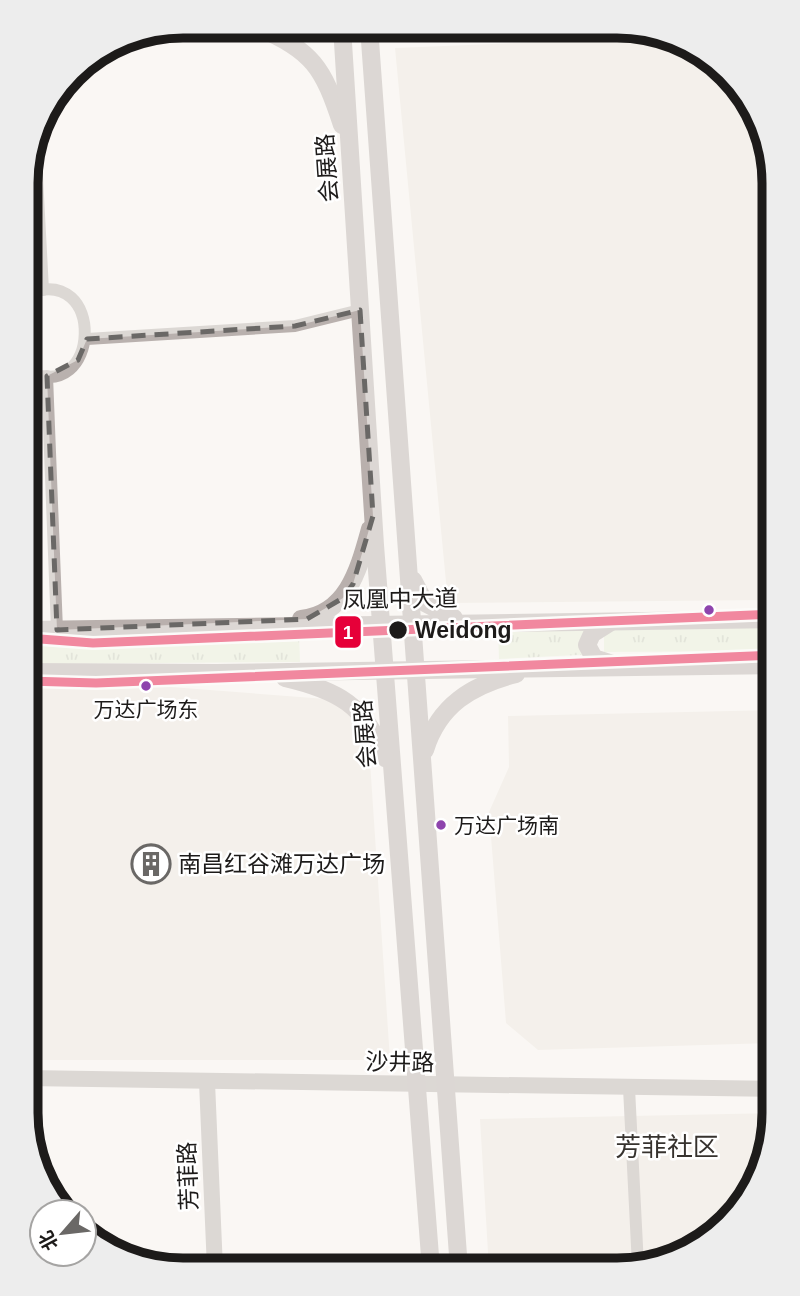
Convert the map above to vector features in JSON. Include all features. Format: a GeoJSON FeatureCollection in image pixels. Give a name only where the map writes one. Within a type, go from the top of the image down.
{"type":"FeatureCollection","features":[{"type":"Feature","properties":{"kind":"main road"},"geometry":{"type":"LineString","coordinates":[[285,39],[306,53],[331,90],[350,150]]}},
{"type":"Feature","properties":{"kind":"main road","name":"会展路"},"geometry":{"type":"LineString","coordinates":[[343,39],[373,516],[414,1085],[430,1257]]}},
{"type":"Feature","properties":{"kind":"main road"},"geometry":{"type":"LineString","coordinates":[[370,39],[458,1257]]}},
{"type":"Feature","properties":{"kind":"main road"},"geometry":{"type":"LineString","coordinates":[[225,626],[307,619],[324,612],[342,598],[353,584],[373,516]]}},
{"type":"Feature","properties":{"kind":"main road"},"geometry":{"type":"LineString","coordinates":[[407,546],[414,583],[425,603],[453,618],[489,622]]}},
{"type":"Feature","properties":{"kind":"main road","name":"凤凰中大道"},"geometry":{"type":"LineString","coordinates":[[38,630],[762,619]]}},
{"type":"Feature","properties":{"kind":"main road"},"geometry":{"type":"LineString","coordinates":[[614,621],[592,634],[588,650],[598,661],[622,667]]}},
{"type":"Feature","properties":{"kind":"main road"},"geometry":{"type":"LineString","coordinates":[[38,672],[761,665]]}},
{"type":"Feature","properties":{"kind":"main road"},"geometry":{"type":"LineString","coordinates":[[422,760],[437,721],[467,692],[488,682],[539,668]]}},
{"type":"Feature","properties":{"kind":"main road"},"geometry":{"type":"LineString","coordinates":[[257,672],[310,684],[355,707],[377,737],[394,789]]}},
{"type":"Feature","properties":{"kind":"street"},"geometry":{"type":"LineString","coordinates":[[38,196],[43,290]]}},
{"type":"Feature","properties":{"kind":"street"},"geometry":{"type":"LineString","coordinates":[[38,291],[58,292],[71,299],[81,310],[87,338],[78,360],[69,368],[47,376],[38,374]]}},
{"type":"Feature","properties":{"kind":"street"},"geometry":{"type":"LineString","coordinates":[[87,338],[295,326],[360,310]]}},
{"type":"Feature","properties":{"kind":"street"},"geometry":{"type":"LineString","coordinates":[[47,376],[57,629]]}},
{"type":"Feature","properties":{"kind":"street","name":"沙井路"},"geometry":{"type":"LineString","coordinates":[[38,1079],[761,1089]]}},
{"type":"Feature","properties":{"kind":"street","name":"芳菲路"},"geometry":{"type":"LineString","coordinates":[[207,1082],[214,1257]]}},
{"type":"Feature","properties":{"kind":"street"},"geometry":{"type":"LineString","coordinates":[[629,1088],[637,1256]]}},
{"type":"Feature","properties":{"kind":"highlighted area"},"geometry":{"type":"Polygon","coordinates":[[[360,310],[373,516],[353,584],[343,598],[307,619],[57,630],[47,376],[78,360],[87,339],[295,326],[360,310]]]}},
{"type":"Feature","properties":{"kind":"shaded area"},"geometry":{"type":"Polygon","coordinates":[[[636,40],[654,43],[689,58],[705,68],[732,95],[757,146],[762,183],[762,600],[448,603],[395,48],[636,40]]]}},
{"type":"Feature","properties":{"kind":"shaded area"},"geometry":{"type":"Polygon","coordinates":[[[38,677],[366,702],[390,1060],[38,1060],[38,677]]]}},
{"type":"Feature","properties":{"kind":"shaded area"},"geometry":{"type":"Polygon","coordinates":[[[761,710],[761,1043],[538,1050],[506,1023],[489,812],[509,767],[508,716],[761,710]]]}},
{"type":"Feature","properties":{"kind":"shaded area"},"geometry":{"type":"Polygon","coordinates":[[[761,1113],[759,1141],[747,1177],[726,1208],[712,1222],[689,1238],[654,1253],[617,1257],[488,1257],[480,1119],[761,1113]]]}},
{"type":"Feature","properties":{"kind":"green space"},"geometry":{"type":"Polygon","coordinates":[[[595,625],[597,654],[499,659],[498,630],[595,625]]]}},
{"type":"Feature","properties":{"kind":"green space"},"geometry":{"type":"Polygon","coordinates":[[[762,625],[762,651],[604,652],[604,626],[762,625]]]}},
{"type":"Feature","properties":{"kind":"green space"},"geometry":{"type":"Polygon","coordinates":[[[299,632],[300,662],[38,664],[38,636],[299,632]]]}},
{"type":"Feature","properties":{"kind":"transit line","name":"1"},"geometry":{"type":"LineString","coordinates":[[38,639],[93,643],[762,615]]}},
{"type":"Feature","properties":{"kind":"transit line","name":"1"},"geometry":{"type":"LineString","coordinates":[[38,681],[96,683],[761,656]]}},
{"type":"Feature","properties":{"kind":"place","name":"Weidong"},"geometry":{"type":"Point","coordinates":[398,630]}},
{"type":"Feature","properties":{"kind":"place","name":"万达广场东"},"geometry":{"type":"Point","coordinates":[146,686]}},
{"type":"Feature","properties":{"kind":"place","name":"万达广场南"},"geometry":{"type":"Point","coordinates":[441,825]}},
{"type":"Feature","properties":{"kind":"place","name":"南昌红谷滩万达广场"},"geometry":{"type":"Point","coordinates":[151,864]}},
{"type":"Feature","properties":{"kind":"district","name":"芳菲社区"},"geometry":{"type":"Point","coordinates":[667,1147]}}]}
